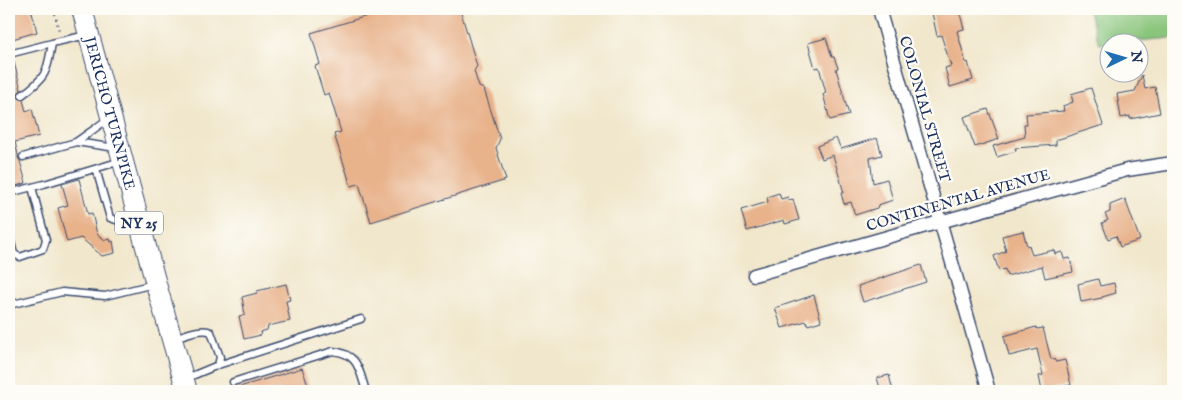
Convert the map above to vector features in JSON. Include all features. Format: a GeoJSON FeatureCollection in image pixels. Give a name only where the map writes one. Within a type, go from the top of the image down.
{"type":"FeatureCollection","features":[{"type":"Feature","properties":{"kind":"main road","name":"JERICHO TURNPIKE"},"geometry":{"type":"LineString","coordinates":[[82,9],[110,117],[185,385]]}},
{"type":"Feature","properties":{"kind":"street","name":"COLONIAL STREET"},"geometry":{"type":"LineString","coordinates":[[879,9],[989,391]]}},
{"type":"Feature","properties":{"kind":"street","name":"CONTINENTAL AVENUE"},"geometry":{"type":"LineString","coordinates":[[754,275],[1127,170],[1173,163]]}},
{"type":"Feature","properties":{"kind":"lane"},"geometry":{"type":"LineString","coordinates":[[9,54],[88,34]]}},
{"type":"Feature","properties":{"kind":"lane"},"geometry":{"type":"LineString","coordinates":[[22,94],[42,78],[47,69],[52,43]]}},
{"type":"Feature","properties":{"kind":"lane"},"geometry":{"type":"LineString","coordinates":[[23,157],[76,142],[110,117]]}},
{"type":"Feature","properties":{"kind":"lane"},"geometry":{"type":"LineString","coordinates":[[76,142],[121,155]]}},
{"type":"Feature","properties":{"kind":"lane"},"geometry":{"type":"LineString","coordinates":[[9,193],[96,169],[121,155]]}},
{"type":"Feature","properties":{"kind":"lane"},"geometry":{"type":"LineString","coordinates":[[96,169],[110,218],[116,220],[137,213]]}},
{"type":"Feature","properties":{"kind":"lane"},"geometry":{"type":"LineString","coordinates":[[9,234],[14,254],[20,256],[43,249],[46,240],[32,187]]}},
{"type":"Feature","properties":{"kind":"lane"},"geometry":{"type":"LineString","coordinates":[[9,305],[62,292],[105,296],[156,284]]}},
{"type":"Feature","properties":{"kind":"lane"},"geometry":{"type":"LineString","coordinates":[[185,385],[218,365],[361,319]]}},
{"type":"Feature","properties":{"kind":"lane"},"geometry":{"type":"LineString","coordinates":[[172,338],[202,330],[211,332],[220,357],[218,365]]}},
{"type":"Feature","properties":{"kind":"lane"},"geometry":{"type":"LineString","coordinates":[[232,382],[333,351],[350,355],[357,362],[366,391]]}},
{"type":"Feature","properties":{"kind":"path"},"geometry":{"type":"LineString","coordinates":[[54,9],[59,31]]}},
{"type":"Feature","properties":{"kind":"green space"},"geometry":{"type":"Polygon","coordinates":[[[1088,9],[1173,9],[1173,38],[1150,40],[1150,32],[1100,32],[1099,44],[1088,9]]]}},
{"type":"Feature","properties":{"kind":"building"},"geometry":{"type":"Polygon","coordinates":[[[9,9],[31,9],[37,32],[9,40],[9,9]]]}},
{"type":"Feature","properties":{"kind":"building"},"geometry":{"type":"Polygon","coordinates":[[[390,9],[460,9],[477,66],[474,71],[479,87],[484,89],[500,139],[496,148],[506,180],[371,222],[359,184],[351,186],[334,134],[341,132],[329,93],[324,95],[315,66],[320,64],[311,33],[390,9]]]}},
{"type":"Feature","properties":{"kind":"building"},"geometry":{"type":"Polygon","coordinates":[[[935,9],[957,9],[958,14],[960,14],[964,29],[957,31],[973,80],[950,87],[945,68],[951,66],[941,35],[937,36],[932,13],[935,12],[935,9]]]}},
{"type":"Feature","properties":{"kind":"building"},"geometry":{"type":"Polygon","coordinates":[[[826,38],[838,68],[836,69],[849,115],[830,120],[823,94],[826,93],[819,67],[815,68],[808,43],[826,38]]]}},
{"type":"Feature","properties":{"kind":"building"},"geometry":{"type":"Polygon","coordinates":[[[13,58],[21,90],[17,96],[23,100],[26,111],[32,109],[39,136],[15,142],[26,183],[9,188],[9,59],[13,58]]]}},
{"type":"Feature","properties":{"kind":"building"},"geometry":{"type":"Polygon","coordinates":[[[1139,82],[1144,82],[1145,89],[1155,87],[1160,113],[1130,119],[1130,116],[1121,118],[1117,94],[1135,91],[1139,82]]]}},
{"type":"Feature","properties":{"kind":"building"},"geometry":{"type":"Polygon","coordinates":[[[1091,88],[1103,125],[1056,140],[1056,145],[1015,148],[1016,151],[997,157],[993,146],[1025,137],[1024,124],[1027,124],[1026,114],[1064,111],[1063,106],[1073,102],[1071,94],[1091,88]]]}},
{"type":"Feature","properties":{"kind":"building"},"geometry":{"type":"Polygon","coordinates":[[[988,109],[999,139],[975,147],[964,117],[988,109]]]}},
{"type":"Feature","properties":{"kind":"building"},"geometry":{"type":"Polygon","coordinates":[[[836,138],[841,149],[877,138],[882,155],[870,158],[873,183],[887,179],[893,200],[878,205],[877,208],[855,215],[851,202],[844,204],[841,193],[844,193],[833,155],[822,159],[817,146],[836,138]]]}},
{"type":"Feature","properties":{"kind":"building"},"geometry":{"type":"Polygon","coordinates":[[[79,179],[88,214],[92,213],[97,234],[105,240],[110,239],[111,242],[113,241],[115,253],[102,256],[81,238],[67,242],[58,208],[68,205],[62,184],[79,179]]]}},
{"type":"Feature","properties":{"kind":"building"},"geometry":{"type":"Polygon","coordinates":[[[779,193],[781,199],[788,197],[789,200],[793,199],[799,220],[785,224],[784,220],[747,231],[741,210],[768,202],[767,197],[779,193]]]}},
{"type":"Feature","properties":{"kind":"building"},"geometry":{"type":"Polygon","coordinates":[[[1125,199],[1140,240],[1120,247],[1116,236],[1108,239],[1102,223],[1108,220],[1105,214],[1110,212],[1110,205],[1125,199]]]}},
{"type":"Feature","properties":{"kind":"building"},"geometry":{"type":"Polygon","coordinates":[[[1023,231],[1027,246],[1029,245],[1032,255],[1054,250],[1055,254],[1062,252],[1064,259],[1070,258],[1073,272],[1045,278],[1042,266],[1007,276],[1005,269],[999,271],[994,256],[1006,251],[1002,236],[1023,231]]]}},
{"type":"Feature","properties":{"kind":"building"},"geometry":{"type":"Polygon","coordinates":[[[921,265],[926,282],[863,302],[858,286],[921,265]]]}},
{"type":"Feature","properties":{"kind":"building"},"geometry":{"type":"Polygon","coordinates":[[[1098,279],[1100,286],[1114,283],[1116,293],[1081,302],[1078,284],[1098,279]]]}},
{"type":"Feature","properties":{"kind":"building"},"geometry":{"type":"Polygon","coordinates":[[[286,284],[290,300],[286,301],[290,321],[268,326],[267,330],[260,332],[261,335],[244,339],[239,316],[245,315],[242,297],[257,293],[257,291],[286,284]]]}},
{"type":"Feature","properties":{"kind":"building"},"geometry":{"type":"Polygon","coordinates":[[[814,295],[821,321],[808,325],[806,321],[782,328],[775,308],[814,295]]]}},
{"type":"Feature","properties":{"kind":"building"},"geometry":{"type":"Polygon","coordinates":[[[1036,327],[1037,329],[1043,328],[1051,359],[1054,359],[1056,362],[1065,360],[1071,385],[1042,391],[1039,376],[1043,375],[1037,349],[1009,356],[1004,336],[1036,327]]]}},
{"type":"Feature","properties":{"kind":"building"},"geometry":{"type":"Polygon","coordinates":[[[302,368],[310,391],[236,391],[236,388],[302,368]]]}},
{"type":"Feature","properties":{"kind":"building"},"geometry":{"type":"Polygon","coordinates":[[[889,375],[893,391],[881,391],[877,378],[889,375]]]}}]}
